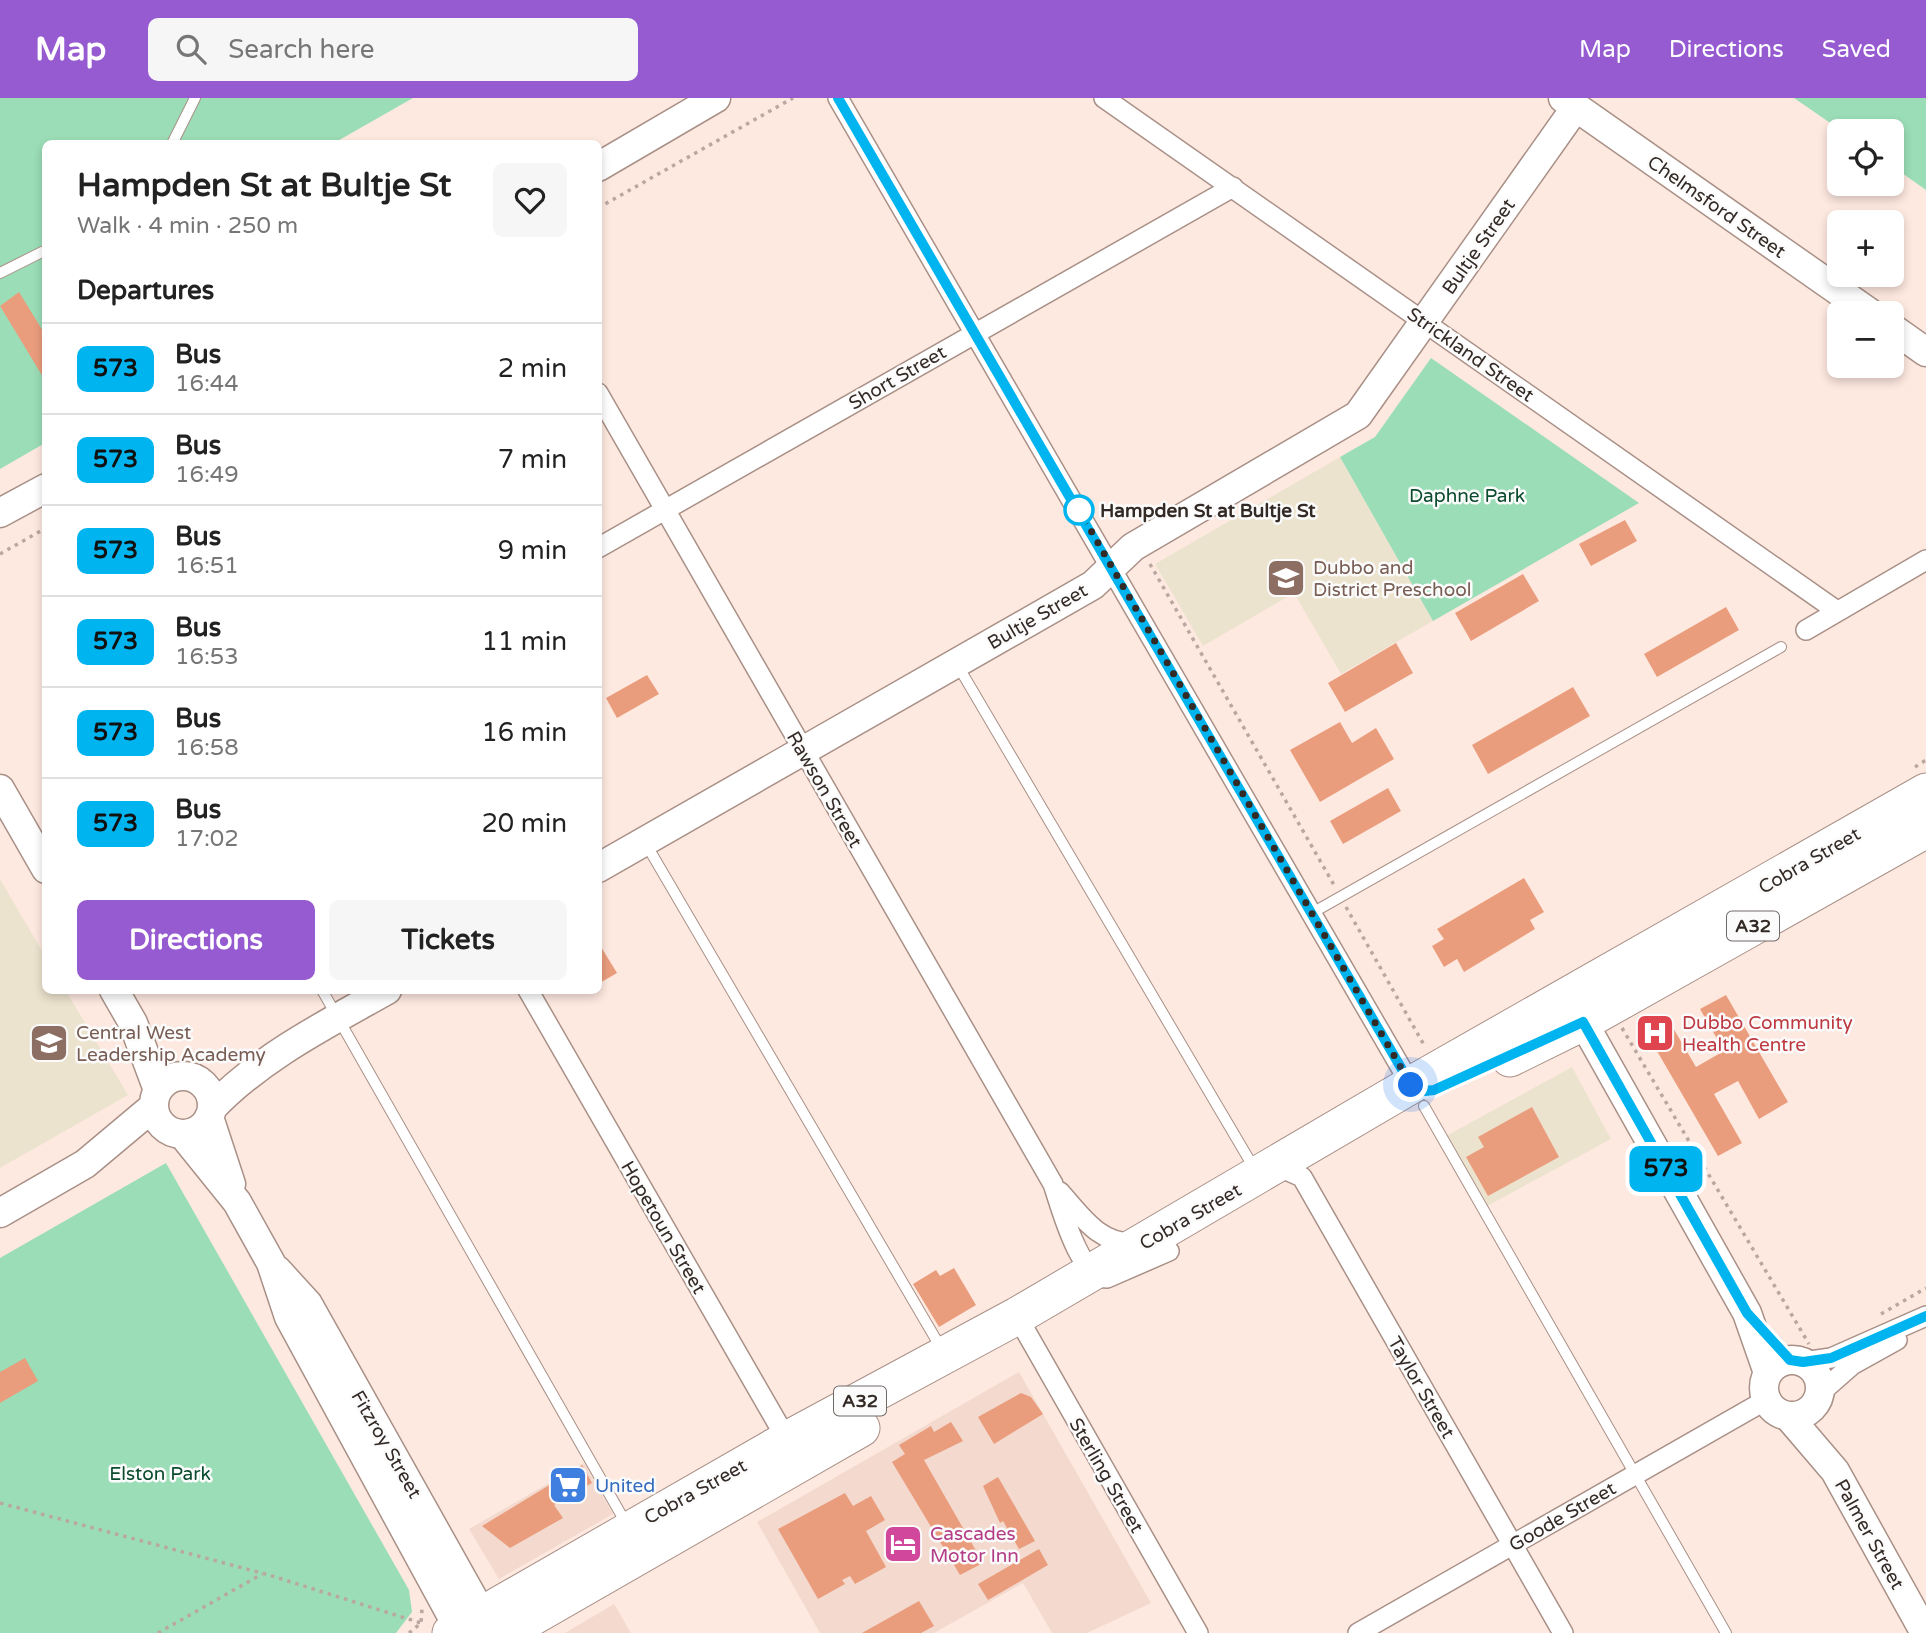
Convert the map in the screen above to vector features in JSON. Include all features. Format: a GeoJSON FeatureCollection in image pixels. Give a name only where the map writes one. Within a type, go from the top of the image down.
{"type":"FeatureCollection","features":[{"type":"Feature","properties":{"kind":"highway","name":"Cobra Street"},"geometry":{"type":"LineString","coordinates":[[462,1626],[793,1451],[1022,1325],[1158,1246],[1261,1175],[1418,1096],[1526,1036],[1926,792]]}},
{"type":"Feature","properties":{"kind":"highway","name":"Cobra Street"},"geometry":{"type":"LineString","coordinates":[[1583,1022],[1926,829]]}},
{"type":"Feature","properties":{"kind":"highway"},"geometry":{"type":"LineString","coordinates":[[1526,1036],[1555,1013],[1566,1014],[1583,1022]]}},
{"type":"Feature","properties":{"kind":"highway","name":"Cobra Street"},"geometry":{"type":"LineString","coordinates":[[462,1626],[628,1528],[793,1451],[946,1356],[1022,1325],[1090,1272],[1158,1246],[1302,1177],[1391,1124],[1418,1096]]}},
{"type":"Feature","properties":{"kind":"street"},"geometry":{"type":"LineString","coordinates":[[602,165],[716,98]]}},
{"type":"Feature","properties":{"kind":"street"},"geometry":{"type":"LineString","coordinates":[[838,98],[1418,1096]]}},
{"type":"Feature","properties":{"kind":"street","name":"Strickland Street"},"geometry":{"type":"LineString","coordinates":[[1104,98],[1838,611]]}},
{"type":"Feature","properties":{"kind":"street","name":"Chelmsford Street"},"geometry":{"type":"LineString","coordinates":[[1569,102],[1853,301]]}},
{"type":"Feature","properties":{"kind":"street","name":"Bultje Street"},"geometry":{"type":"LineString","coordinates":[[602,866],[1093,585],[1135,546],[1358,415],[1425,321],[1569,102]]}},
{"type":"Feature","properties":{"kind":"street","name":"Short Street"},"geometry":{"type":"LineString","coordinates":[[602,546],[1233,187]]}},
{"type":"Feature","properties":{"kind":"street"},"geometry":{"type":"LineString","coordinates":[[1904,336],[1926,352]]}},
{"type":"Feature","properties":{"kind":"street","name":"Rawson Street"},"geometry":{"type":"LineString","coordinates":[[602,400],[1053,1184],[1076,1247],[1090,1272]]}},
{"type":"Feature","properties":{"kind":"street"},"geometry":{"type":"LineString","coordinates":[[0,513],[42,490]]}},
{"type":"Feature","properties":{"kind":"street"},"geometry":{"type":"LineString","coordinates":[[1806,630],[1926,560]]}},
{"type":"Feature","properties":{"kind":"street"},"geometry":{"type":"LineString","coordinates":[[0,789],[42,862]]}},
{"type":"Feature","properties":{"kind":"street"},"geometry":{"type":"LineString","coordinates":[[116,994],[133,1023],[155,1098],[158,1122],[176,1133]]}},
{"type":"Feature","properties":{"kind":"street"},"geometry":{"type":"LineString","coordinates":[[0,1213],[85,1164],[176,1133],[199,1130],[211,1113],[250,1073],[278,1052],[380,994]]}},
{"type":"Feature","properties":{"kind":"street","name":"Hopetoun Street"},"geometry":{"type":"LineString","coordinates":[[530,994],[793,1451]]}},
{"type":"Feature","properties":{"kind":"street","name":"Palmer Street"},"geometry":{"type":"LineString","coordinates":[[1583,1022],[1747,1313],[1789,1376],[1835,1472],[1925,1633]]}},
{"type":"Feature","properties":{"kind":"street"},"geometry":{"type":"LineString","coordinates":[[133,1023],[210,1094],[211,1113]]}},
{"type":"Feature","properties":{"kind":"street"},"geometry":{"type":"LineString","coordinates":[[85,1164],[155,1098],[173,1077],[189,1077],[278,1052]]}},
{"type":"Feature","properties":{"kind":"street","name":"Fitzroy Street"},"geometry":{"type":"LineString","coordinates":[[211,1113],[237,1202]]}},
{"type":"Feature","properties":{"kind":"street","name":"Fitzroy Street"},"geometry":{"type":"LineString","coordinates":[[176,1133],[237,1202],[271,1263],[308,1304],[462,1626]]}},
{"type":"Feature","properties":{"kind":"street"},"geometry":{"type":"LineString","coordinates":[[1261,1175],[1286,1170],[1302,1177]]}},
{"type":"Feature","properties":{"kind":"street","name":"Taylor Street"},"geometry":{"type":"LineString","coordinates":[[1302,1177],[1563,1633]]}},
{"type":"Feature","properties":{"kind":"street","name":"Rawson Street"},"geometry":{"type":"LineString","coordinates":[[1053,1184],[1088,1223],[1108,1240],[1158,1246]]}},
{"type":"Feature","properties":{"kind":"street"},"geometry":{"type":"LineString","coordinates":[[1789,1376],[1807,1412],[1818,1397],[1852,1365],[1904,1336],[1926,1317]]}},
{"type":"Feature","properties":{"kind":"street","name":"Goode Street"},"geometry":{"type":"LineString","coordinates":[[1358,1633],[1635,1474],[1789,1376],[1926,1317]]}},
{"type":"Feature","properties":{"kind":"street","name":"Sterling Street"},"geometry":{"type":"LineString","coordinates":[[1022,1325],[1198,1633]]}},
{"type":"Feature","properties":{"kind":"street","name":"Palmer Street"},"geometry":{"type":"LineString","coordinates":[[1789,1376],[1815,1370],[1819,1379],[1818,1397],[1835,1472]]}},
{"type":"Feature","properties":{"kind":"lane"},"geometry":{"type":"LineString","coordinates":[[174,140],[195,98]]}},
{"type":"Feature","properties":{"kind":"lane"},"geometry":{"type":"LineString","coordinates":[[0,273],[42,252]]}},
{"type":"Feature","properties":{"kind":"lane"},"geometry":{"type":"LineString","coordinates":[[1312,913],[1782,648]]}},
{"type":"Feature","properties":{"kind":"lane"},"geometry":{"type":"LineString","coordinates":[[956,662],[1261,1175]]}},
{"type":"Feature","properties":{"kind":"lane"},"geometry":{"type":"LineString","coordinates":[[644,841],[946,1356]]}},
{"type":"Feature","properties":{"kind":"lane"},"geometry":{"type":"LineString","coordinates":[[324,994],[628,1528]]}},
{"type":"Feature","properties":{"kind":"lane"},"geometry":{"type":"LineString","coordinates":[[1418,1096],[1726,1633]]}},
{"type":"Feature","properties":{"kind":"path"},"geometry":{"type":"LineString","coordinates":[[602,206],[793,98]]}},
{"type":"Feature","properties":{"kind":"path"},"geometry":{"type":"LineString","coordinates":[[0,554],[42,530]]}},
{"type":"Feature","properties":{"kind":"path"},"geometry":{"type":"LineString","coordinates":[[1161,557],[1150,564],[1339,894]]}},
{"type":"Feature","properties":{"kind":"path"},"geometry":{"type":"LineString","coordinates":[[1345,906],[1424,1045]]}},
{"type":"Feature","properties":{"kind":"path"},"geometry":{"type":"LineString","coordinates":[[1621,1026],[1808,1343],[1789,1376]]}},
{"type":"Feature","properties":{"kind":"path"},"geometry":{"type":"LineString","coordinates":[[1880,1314],[1926,1288]]}},
{"type":"Feature","properties":{"kind":"path"},"geometry":{"type":"LineString","coordinates":[[0,1503],[462,1626]]}},
{"type":"Feature","properties":{"kind":"path"},"geometry":{"type":"LineString","coordinates":[[158,1633],[262,1574]]}},
{"type":"Feature","properties":{"kind":"path"},"geometry":{"type":"LineString","coordinates":[[409,1633],[462,1626]]}},
{"type":"Feature","properties":{"kind":"shaded area","name":"Dubbo and District Preschool"},"geometry":{"type":"Polygon","coordinates":[[[1340,457],[1433,621],[1341,674],[1294,593],[1203,646],[1155,564],[1340,457]]]}},
{"type":"Feature","properties":{"kind":"shaded area","name":"Central West Leadership Academy"},"geometry":{"type":"Polygon","coordinates":[[[0,879],[42,951],[42,994],[68,994],[128,1095],[0,1168],[0,879]]]}},
{"type":"Feature","properties":{"kind":"shaded area"},"geometry":{"type":"Polygon","coordinates":[[[1572,1067],[1611,1139],[1478,1211],[1439,1140],[1572,1067]]]}},
{"type":"Feature","properties":{"kind":"shaded area"},"geometry":{"type":"Polygon","coordinates":[[[1019,1372],[1151,1603],[1087,1633],[1052,1633],[1023,1583],[934,1633],[820,1633],[757,1522],[1019,1372]]]}},
{"type":"Feature","properties":{"kind":"shaded area","name":"United"},"geometry":{"type":"Polygon","coordinates":[[[584,1463],[613,1514],[499,1579],[469,1529],[584,1463]]]}},
{"type":"Feature","properties":{"kind":"shaded area"},"geometry":{"type":"Polygon","coordinates":[[[614,1604],[631,1633],[565,1633],[614,1604]]]}},
{"type":"Feature","properties":{"kind":"green space"},"geometry":{"type":"Polygon","coordinates":[[[0,98],[413,98],[339,140],[42,140],[42,445],[0,469],[0,98]]]}},
{"type":"Feature","properties":{"kind":"green space"},"geometry":{"type":"Polygon","coordinates":[[[1794,98],[1926,98],[1926,190],[1904,174],[1904,119],[1827,121],[1794,98]]]}},
{"type":"Feature","properties":{"kind":"green space","name":"Daphne Park"},"geometry":{"type":"Polygon","coordinates":[[[1431,358],[1639,503],[1433,621],[1340,457],[1375,437],[1431,358]]]}},
{"type":"Feature","properties":{"kind":"green space","name":"Elston Park"},"geometry":{"type":"Polygon","coordinates":[[[166,1163],[409,1590],[412,1612],[396,1633],[0,1633],[0,1258],[166,1163]]]}},
{"type":"Feature","properties":{"kind":"building"},"geometry":{"type":"Polygon","coordinates":[[[19,292],[42,329],[42,375],[0,306],[19,292]]]}},
{"type":"Feature","properties":{"kind":"building"},"geometry":{"type":"Polygon","coordinates":[[[1625,520],[1637,541],[1591,566],[1579,544],[1625,520]]]}},
{"type":"Feature","properties":{"kind":"building"},"geometry":{"type":"Polygon","coordinates":[[[1523,574],[1539,601],[1471,641],[1455,613],[1523,574]]]}},
{"type":"Feature","properties":{"kind":"building"},"geometry":{"type":"Polygon","coordinates":[[[1726,607],[1739,630],[1657,677],[1644,654],[1726,607]]]}},
{"type":"Feature","properties":{"kind":"building"},"geometry":{"type":"Polygon","coordinates":[[[1396,643],[1413,673],[1345,712],[1328,683],[1396,643]]]}},
{"type":"Feature","properties":{"kind":"building"},"geometry":{"type":"Polygon","coordinates":[[[647,675],[659,694],[617,718],[606,698],[647,675]]]}},
{"type":"Feature","properties":{"kind":"building"},"geometry":{"type":"Polygon","coordinates":[[[1573,687],[1590,716],[1488,774],[1472,745],[1573,687]]]}},
{"type":"Feature","properties":{"kind":"building"},"geometry":{"type":"Polygon","coordinates":[[[1340,722],[1352,743],[1376,728],[1394,759],[1320,802],[1290,750],[1340,722]]]}},
{"type":"Feature","properties":{"kind":"building"},"geometry":{"type":"Polygon","coordinates":[[[1388,788],[1401,811],[1343,844],[1330,821],[1388,788]]]}},
{"type":"Feature","properties":{"kind":"building"},"geometry":{"type":"Polygon","coordinates":[[[1524,878],[1544,912],[1530,920],[1535,929],[1464,972],[1457,959],[1444,967],[1432,946],[1444,939],[1437,929],[1524,878]]]}},
{"type":"Feature","properties":{"kind":"building"},"geometry":{"type":"Polygon","coordinates":[[[602,949],[617,973],[602,982],[602,949]]]}},
{"type":"Feature","properties":{"kind":"building"},"geometry":{"type":"Polygon","coordinates":[[[1726,995],[1788,1102],[1759,1119],[1738,1081],[1714,1094],[1742,1143],[1718,1156],[1650,1039],[1672,1026],[1696,1067],[1724,1051],[1700,1009],[1726,995]]]}},
{"type":"Feature","properties":{"kind":"building"},"geometry":{"type":"Polygon","coordinates":[[[1532,1107],[1559,1157],[1488,1196],[1466,1157],[1484,1147],[1478,1137],[1532,1107]]]}},
{"type":"Feature","properties":{"kind":"building"},"geometry":{"type":"Polygon","coordinates":[[[954,1268],[976,1305],[939,1327],[913,1284],[936,1270],[940,1276],[954,1268]]]}},
{"type":"Feature","properties":{"kind":"building"},"geometry":{"type":"Polygon","coordinates":[[[25,1358],[38,1381],[0,1403],[0,1372],[25,1358]]]}},
{"type":"Feature","properties":{"kind":"building"},"geometry":{"type":"Polygon","coordinates":[[[1021,1393],[1031,1397],[1043,1414],[994,1444],[978,1417],[1021,1393]]]}},
{"type":"Feature","properties":{"kind":"building"},"geometry":{"type":"Polygon","coordinates":[[[951,1422],[963,1441],[924,1460],[983,1563],[960,1575],[892,1462],[905,1454],[899,1445],[931,1426],[934,1432],[951,1422]]]}},
{"type":"Feature","properties":{"kind":"building"},"geometry":{"type":"Polygon","coordinates":[[[582,1465],[592,1483],[554,1505],[563,1518],[510,1548],[482,1526],[582,1465]]]}},
{"type":"Feature","properties":{"kind":"building"},"geometry":{"type":"Polygon","coordinates":[[[998,1477],[1035,1541],[1019,1549],[1003,1521],[1000,1523],[983,1486],[998,1477]]]}},
{"type":"Feature","properties":{"kind":"building"},"geometry":{"type":"Polygon","coordinates":[[[845,1493],[853,1506],[871,1496],[885,1520],[866,1531],[886,1567],[855,1584],[850,1576],[842,1580],[845,1584],[818,1599],[778,1529],[845,1493]]]}},
{"type":"Feature","properties":{"kind":"building"},"geometry":{"type":"Polygon","coordinates":[[[1039,1549],[1048,1565],[988,1600],[978,1584],[1039,1549]]]}},
{"type":"Feature","properties":{"kind":"building"},"geometry":{"type":"Polygon","coordinates":[[[919,1601],[934,1626],[921,1633],[862,1633],[919,1601]]]}},
{"type":"Feature","properties":{"kind":"bus line","name":"573"},"geometry":{"type":"LineString","coordinates":[[838,98],[1411,1085],[1425,1091],[1443,1087],[1583,1022],[1747,1313],[1790,1360],[1803,1362],[1831,1358],[1897,1326],[1926,1316]]}},
{"type":"Feature","properties":{"kind":"place","name":"Hampden St at Bultje St"},"geometry":{"type":"Point","coordinates":[1079,510]}},
{"type":"Feature","properties":{"kind":"place","name":"Dubbo and District Preschool"},"geometry":{"type":"Point","coordinates":[1286,578]}},
{"type":"Feature","properties":{"kind":"place","name":"Dubbo Community Health Centre"},"geometry":{"type":"Point","coordinates":[1655,1033]}},
{"type":"Feature","properties":{"kind":"place","name":"Central West Leadership Academy"},"geometry":{"type":"Point","coordinates":[49,1043]}},
{"type":"Feature","properties":{"kind":"place","name":"United"},"geometry":{"type":"Point","coordinates":[568,1485]}},
{"type":"Feature","properties":{"kind":"place","name":"Cascades Motor Inn"},"geometry":{"type":"Point","coordinates":[903,1544]}},
{"type":"Feature","properties":{"kind":"route"},"geometry":{"type":"LineString","coordinates":[[1079,510],[1411,1085]]}}]}
